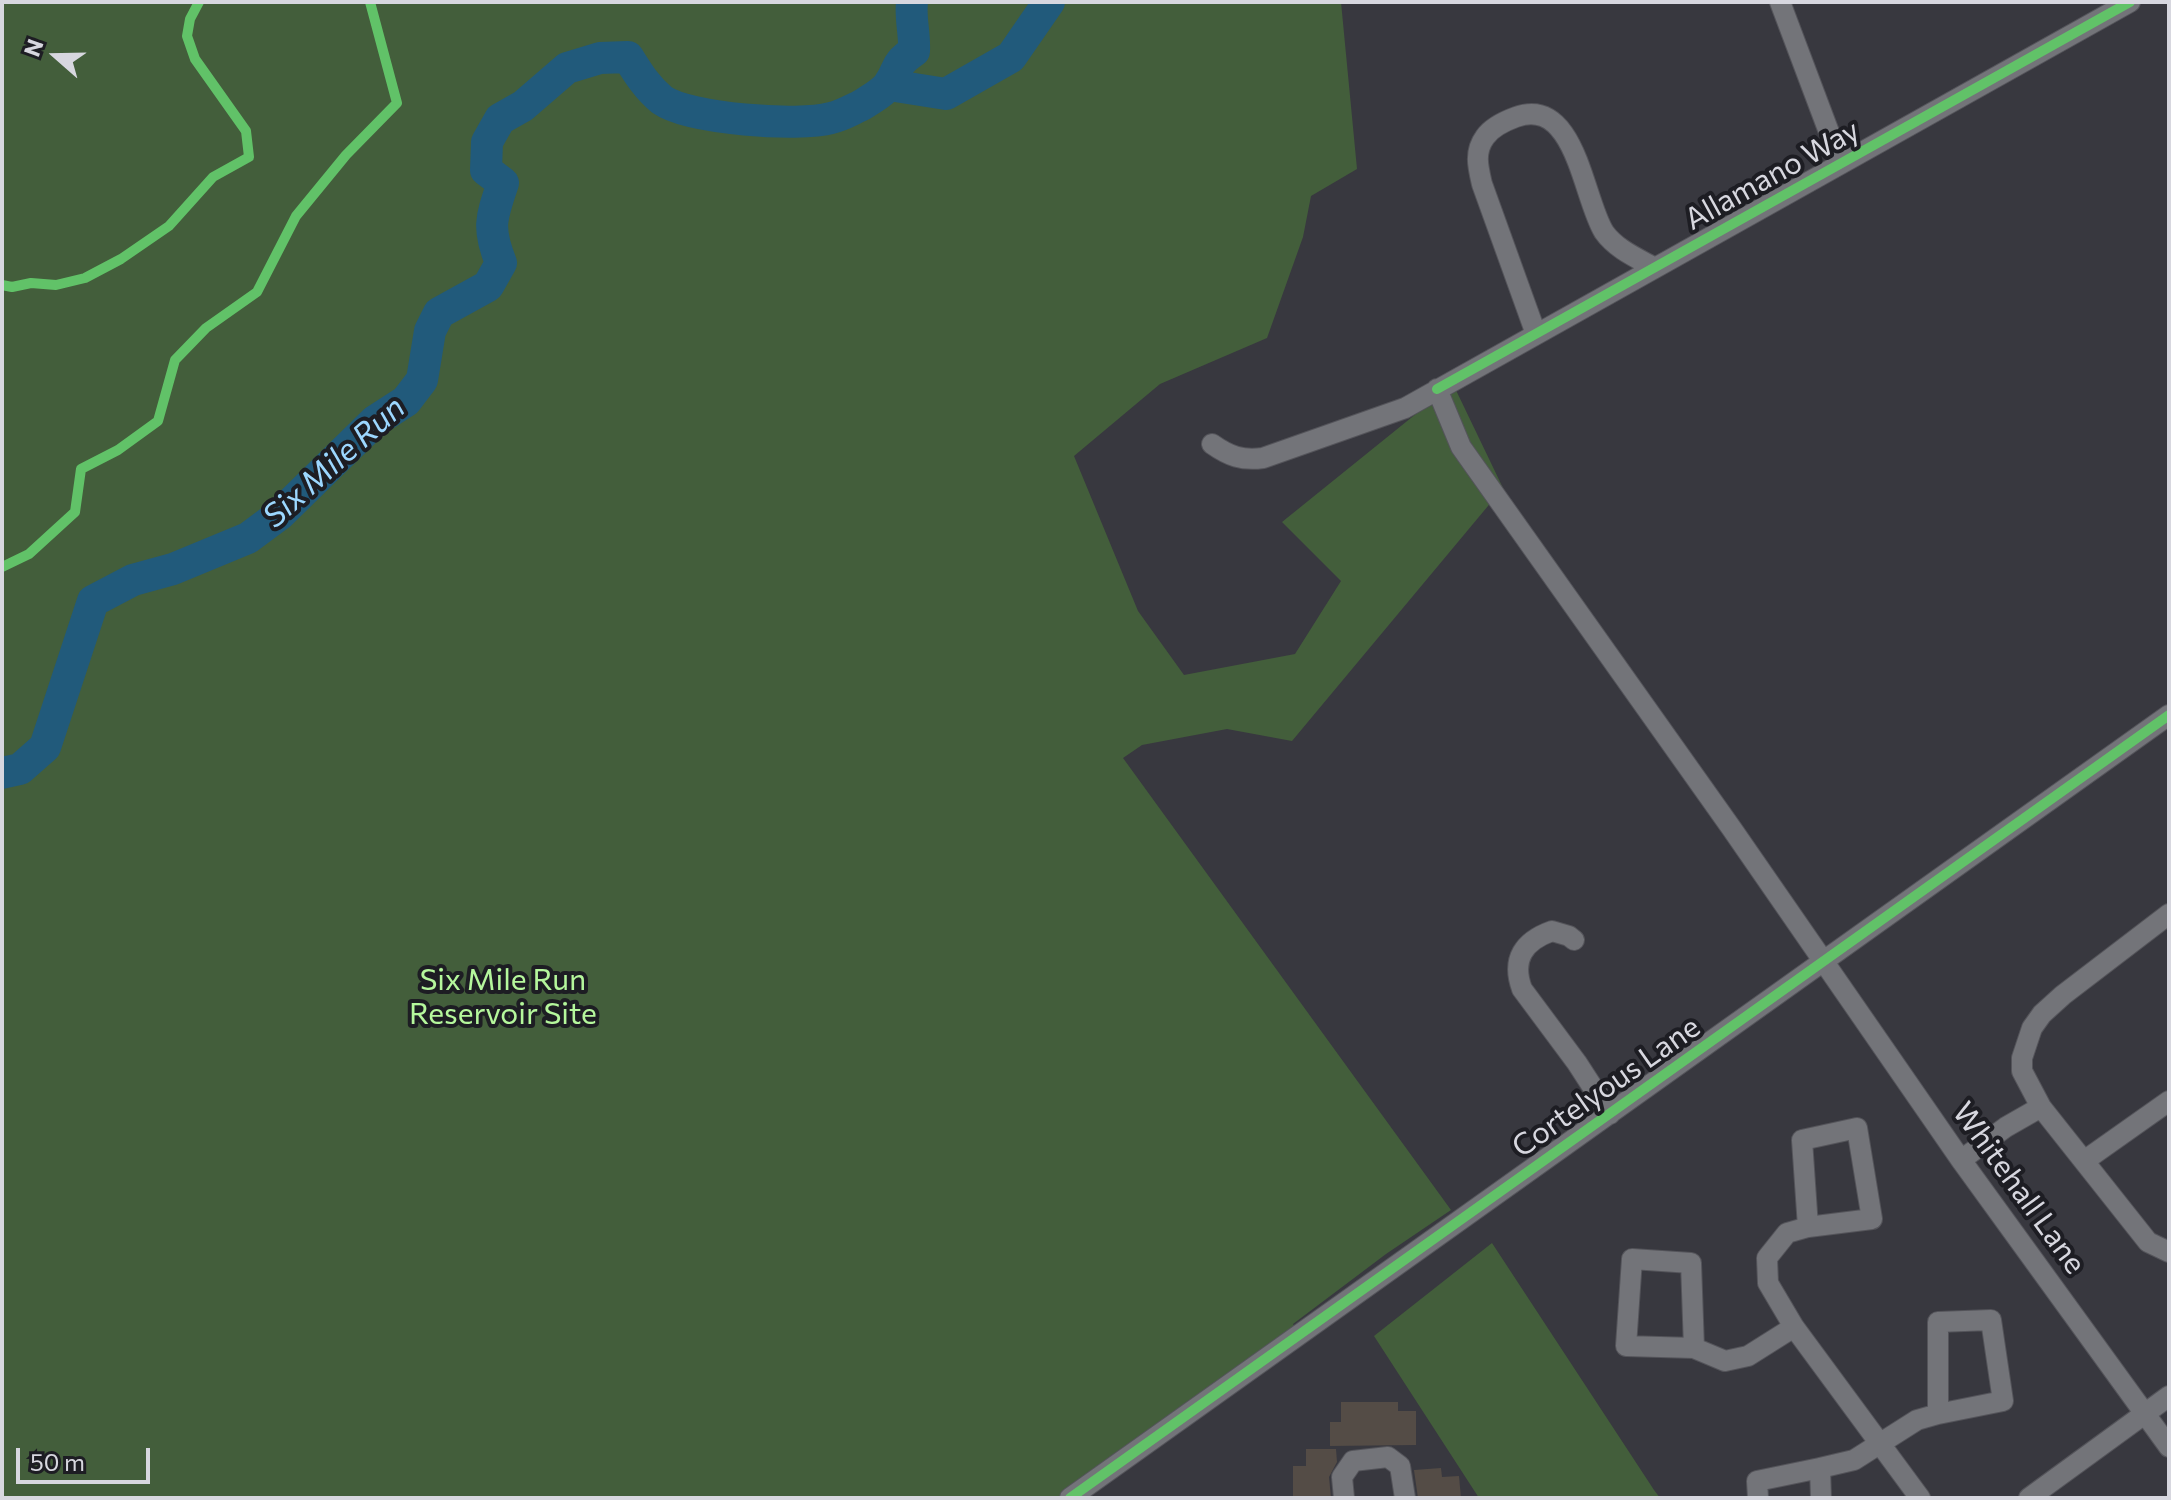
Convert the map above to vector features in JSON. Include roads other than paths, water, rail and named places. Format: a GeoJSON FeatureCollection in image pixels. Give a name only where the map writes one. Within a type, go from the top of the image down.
{"type":"FeatureCollection","features":[{"type":"Feature","properties":{"kind":"street"},"geometry":{"type":"LineString","coordinates":[[1780,2],[1841,164]]}},
{"type":"Feature","properties":{"kind":"street","name":"Allamano Way"},"geometry":{"type":"LineString","coordinates":[[1212,444],[1230,456],[1248,460],[1263,458],[1405,408],[2130,2]]}},
{"type":"Feature","properties":{"kind":"street"},"geometry":{"type":"LineString","coordinates":[[1536,334],[1482,184],[1477,158],[1484,138],[1506,120],[1523,114],[1539,115],[1555,123],[1571,148],[1603,230],[1623,250],[1655,268]]}},
{"type":"Feature","properties":{"kind":"street","name":"Whitehall Lane"},"geometry":{"type":"LineString","coordinates":[[1437,389],[1461,447],[1961,1160],[2169,1447]]}},
{"type":"Feature","properties":{"kind":"street","name":"Cortelyous Lane"},"geometry":{"type":"LineString","coordinates":[[1070,1498],[2169,715]]}},
{"type":"Feature","properties":{"kind":"street"},"geometry":{"type":"LineString","coordinates":[[2169,914],[2063,995],[2032,1028],[2022,1058],[2022,1071],[2041,1107],[2148,1242],[2169,1252]]}},
{"type":"Feature","properties":{"kind":"street"},"geometry":{"type":"LineString","coordinates":[[1574,940],[1552,931],[1528,943],[1520,952],[1518,978],[1522,989],[1610,1114]]}},
{"type":"Feature","properties":{"kind":"street"},"geometry":{"type":"LineString","coordinates":[[2084,1161],[2169,1101]]}},
{"type":"Feature","properties":{"kind":"street"},"geometry":{"type":"LineString","coordinates":[[1961,1160],[2006,1127],[2041,1107]]}},
{"type":"Feature","properties":{"kind":"street"},"geometry":{"type":"LineString","coordinates":[[1808,1227],[1802,1140],[1857,1128],[1872,1219],[1808,1227],[1787,1233],[1767,1258],[1768,1283],[1794,1327],[1920,1498]]}},
{"type":"Feature","properties":{"kind":"street"},"geometry":{"type":"LineString","coordinates":[[1694,1348],[1691,1263],[1632,1259],[1626,1346],[1694,1348],[1725,1361],[1748,1356],[1794,1327]]}},
{"type":"Feature","properties":{"kind":"street"},"geometry":{"type":"LineString","coordinates":[[1758,1498],[1757,1481],[1854,1460],[1917,1420],[2003,1401],[1991,1320],[1938,1322],[1938,1414]]}},
{"type":"Feature","properties":{"kind":"street"},"geometry":{"type":"LineString","coordinates":[[2029,1498],[2169,1396]]}},
{"type":"Feature","properties":{"kind":"street"},"geometry":{"type":"LineString","coordinates":[[1344,1498],[1342,1477],[1353,1461],[1388,1457],[1400,1466],[1405,1498]]}},
{"type":"Feature","properties":{"kind":"street"},"geometry":{"type":"LineString","coordinates":[[1820,1468],[1821,1498]]}},
{"type":"Feature","properties":{"kind":"waterway","name":"Six Mile Run"},"geometry":{"type":"LineString","coordinates":[[2,773],[20,769],[45,747],[93,601],[133,580],[173,569],[248,538],[279,515],[375,421],[406,401],[422,380],[430,331],[439,313],[488,286],[501,263],[492,223],[503,183],[486,170],[487,142],[500,119],[523,106],[567,68],[600,58],[628,57],[652,90],[676,107],[745,120],[795,122],[835,117],[860,106],[883,90],[900,63],[914,51],[912,2]]}},
{"type":"Feature","properties":{"kind":"waterway","name":"Six Mile Run"},"geometry":{"type":"LineString","coordinates":[[889,85],[946,94],[1011,57],[1049,2]]}},
{"type":"Feature","properties":{"kind":"park label","name":"Six Mile Run Reservoir Site"},"geometry":{"type":"Point","coordinates":[503,997]}}]}
